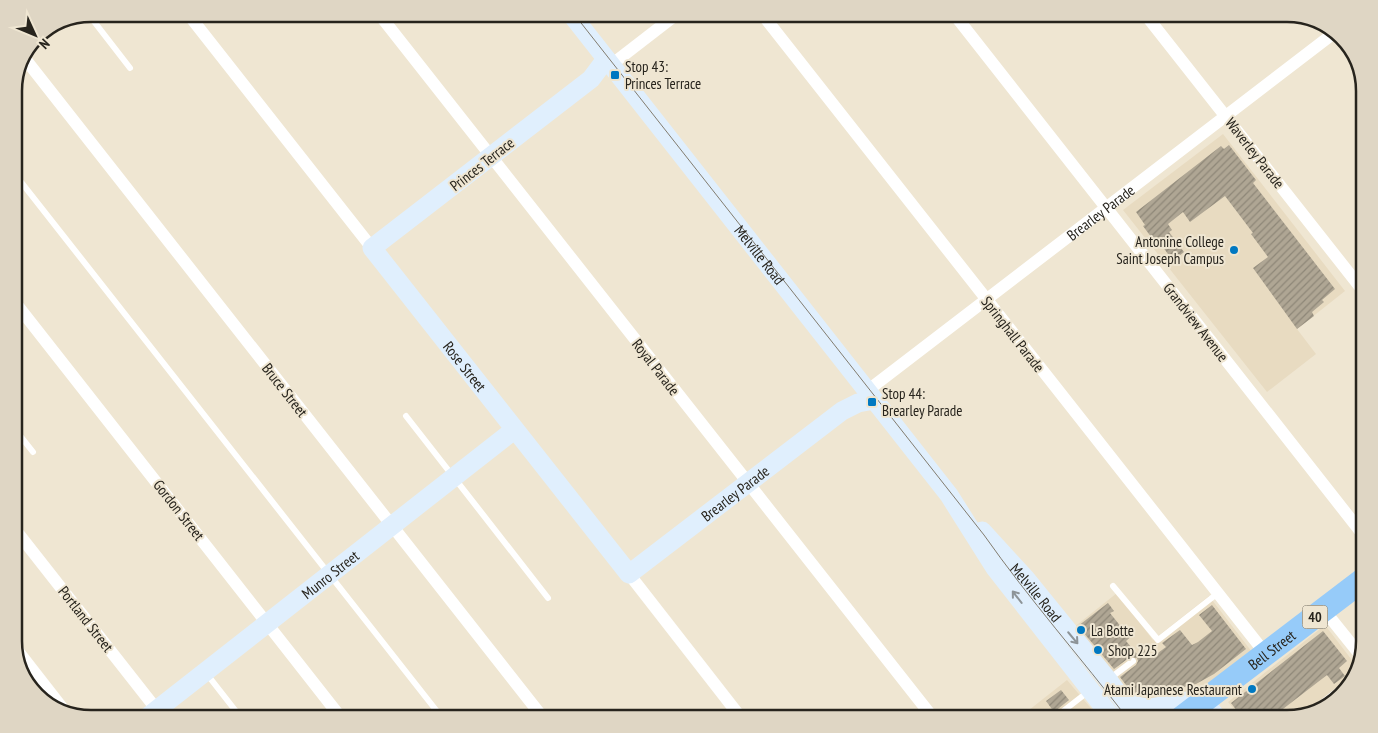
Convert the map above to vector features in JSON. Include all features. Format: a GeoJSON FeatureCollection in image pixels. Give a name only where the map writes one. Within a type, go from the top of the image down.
{"type":"FeatureCollection","features":[{"type":"Feature","properties":{"kind":"highway","name":"Bell Street"},"geometry":{"type":"LineString","coordinates":[[1192,710],[1356,586]]}},
{"type":"Feature","properties":{"kind":"street","name":"Rose Street"},"geometry":{"type":"LineString","coordinates":[[194,22],[735,710]]}},
{"type":"Feature","properties":{"kind":"street","name":"Royal Parade"},"geometry":{"type":"LineString","coordinates":[[385,22],[927,710]]}},
{"type":"Feature","properties":{"kind":"street","name":"Melville Road"},"geometry":{"type":"LineString","coordinates":[[577,22],[949,496],[1006,582],[1106,710]]}},
{"type":"Feature","properties":{"kind":"street","name":"Princes Terrace"},"geometry":{"type":"LineString","coordinates":[[372,248],[667,22]]}},
{"type":"Feature","properties":{"kind":"street","name":"Springhall Parade"},"geometry":{"type":"LineString","coordinates":[[768,22],[1265,653]]}},
{"type":"Feature","properties":{"kind":"street","name":"Grandview Avenue"},"geometry":{"type":"LineString","coordinates":[[960,22],[1356,526]]}},
{"type":"Feature","properties":{"kind":"street","name":"Waverley Parade"},"geometry":{"type":"LineString","coordinates":[[1151,22],[1355,281]]}},
{"type":"Feature","properties":{"kind":"street","name":"Brearley Parade"},"geometry":{"type":"LineString","coordinates":[[629,574],[842,411],[858,403],[867,391],[1329,37]]}},
{"type":"Feature","properties":{"kind":"street","name":"Bruce Street"},"geometry":{"type":"LineString","coordinates":[[29,64],[537,710]]}},
{"type":"Feature","properties":{"kind":"street","name":"Gordon Street"},"geometry":{"type":"LineString","coordinates":[[23,312],[335,710]]}},
{"type":"Feature","properties":{"kind":"street","name":"Munro Street"},"geometry":{"type":"LineString","coordinates":[[157,710],[514,430]]}},
{"type":"Feature","properties":{"kind":"street","name":"Melville Road"},"geometry":{"type":"LineString","coordinates":[[949,496],[1026,580],[1130,710]]}},
{"type":"Feature","properties":{"kind":"street","name":"Portland Street"},"geometry":{"type":"LineString","coordinates":[[23,540],[147,710]]}},
{"type":"Feature","properties":{"kind":"street"},"geometry":{"type":"LineString","coordinates":[[1324,610],[1355,649]]}},
{"type":"Feature","properties":{"kind":"street"},"geometry":{"type":"LineString","coordinates":[[26,663],[49,696]]}},
{"type":"Feature","properties":{"kind":"street"},"geometry":{"type":"LineString","coordinates":[[1120,696],[1136,706],[1148,708],[1187,700],[1204,701],[1211,710]]}},
{"type":"Feature","properties":{"kind":"lane"},"geometry":{"type":"LineString","coordinates":[[94,22],[130,68]]}},
{"type":"Feature","properties":{"kind":"lane"},"geometry":{"type":"LineString","coordinates":[[23,183],[436,710]]}},
{"type":"Feature","properties":{"kind":"lane"},"geometry":{"type":"LineString","coordinates":[[406,416],[548,598]]}},
{"type":"Feature","properties":{"kind":"lane"},"geometry":{"type":"LineString","coordinates":[[23,439],[33,452]]}},
{"type":"Feature","properties":{"kind":"lane"},"geometry":{"type":"LineString","coordinates":[[1113,586],[1158,640],[1218,593]]}},
{"type":"Feature","properties":{"kind":"lane"},"geometry":{"type":"LineString","coordinates":[[1108,680],[1133,660]]}},
{"type":"Feature","properties":{"kind":"lane"},"geometry":{"type":"LineString","coordinates":[[205,672],[235,710]]}},
{"type":"Feature","properties":{"kind":"lane"},"geometry":{"type":"LineString","coordinates":[[1065,710],[1091,690]]}},
{"type":"Feature","properties":{"kind":"shaded area","name":"Antonine College Saint Joseph Campus"},"geometry":{"type":"Polygon","coordinates":[[[1223,134],[1345,291],[1297,329],[1316,354],[1267,392],[1123,210],[1223,134]]]}},
{"type":"Feature","properties":{"kind":"shaded area"},"geometry":{"type":"Polygon","coordinates":[[[1117,593],[1153,640],[1209,596],[1252,652],[1202,689],[1151,704],[1128,694],[1073,628],[1117,593]]]}},
{"type":"Feature","properties":{"kind":"shaded area"},"geometry":{"type":"Polygon","coordinates":[[[1325,625],[1353,661],[1344,680],[1338,687],[1325,699],[1309,707],[1296,710],[1235,710],[1228,702],[1325,625]]]}},
{"type":"Feature","properties":{"kind":"shaded area"},"geometry":{"type":"Polygon","coordinates":[[[1067,680],[1092,710],[1029,710],[1067,680]]]}},
{"type":"Feature","properties":{"kind":"building"},"geometry":{"type":"Polygon","coordinates":[[[1229,145],[1256,180],[1253,183],[1335,289],[1312,312],[1314,316],[1297,329],[1253,268],[1268,257],[1251,234],[1253,233],[1225,196],[1190,222],[1183,212],[1168,224],[1172,230],[1169,232],[1184,252],[1173,261],[1160,243],[1157,245],[1143,226],[1145,225],[1136,212],[1221,146],[1224,149],[1229,145]]]}},
{"type":"Feature","properties":{"kind":"building"},"geometry":{"type":"Polygon","coordinates":[[[1108,603],[1114,611],[1110,613],[1122,628],[1125,625],[1133,635],[1126,641],[1137,654],[1144,649],[1151,658],[1166,647],[1162,643],[1180,630],[1192,645],[1198,642],[1212,631],[1199,615],[1212,605],[1246,649],[1214,674],[1196,684],[1151,695],[1137,694],[1129,689],[1120,677],[1136,665],[1137,658],[1130,657],[1114,669],[1078,626],[1108,603]]]}},
{"type":"Feature","properties":{"kind":"building"},"geometry":{"type":"Polygon","coordinates":[[[1323,631],[1347,661],[1339,668],[1345,676],[1334,684],[1327,675],[1282,710],[1236,710],[1231,703],[1323,631]]]}},
{"type":"Feature","properties":{"kind":"building"},"geometry":{"type":"Polygon","coordinates":[[[1061,690],[1069,700],[1056,710],[1053,710],[1046,701],[1061,690]]]}},
{"type":"Feature","properties":{"kind":"tram line"},"geometry":{"type":"LineString","coordinates":[[580,22],[1121,710]]}},
{"type":"Feature","properties":{"kind":"place","name":"Stop 43: Princes Terrace"},"geometry":{"type":"Point","coordinates":[615,75]}},
{"type":"Feature","properties":{"kind":"place","name":"Antonine College Saint Joseph Campus"},"geometry":{"type":"Point","coordinates":[1234,250]}},
{"type":"Feature","properties":{"kind":"place","name":"Stop 44: Brearley Parade"},"geometry":{"type":"Point","coordinates":[872,402]}},
{"type":"Feature","properties":{"kind":"place","name":"La Botte"},"geometry":{"type":"Point","coordinates":[1081,630]}},
{"type":"Feature","properties":{"kind":"place","name":"Shop 225"},"geometry":{"type":"Point","coordinates":[1098,650]}},
{"type":"Feature","properties":{"kind":"place","name":"Atami Japanese Restaurant"},"geometry":{"type":"Point","coordinates":[1252,689]}}]}
